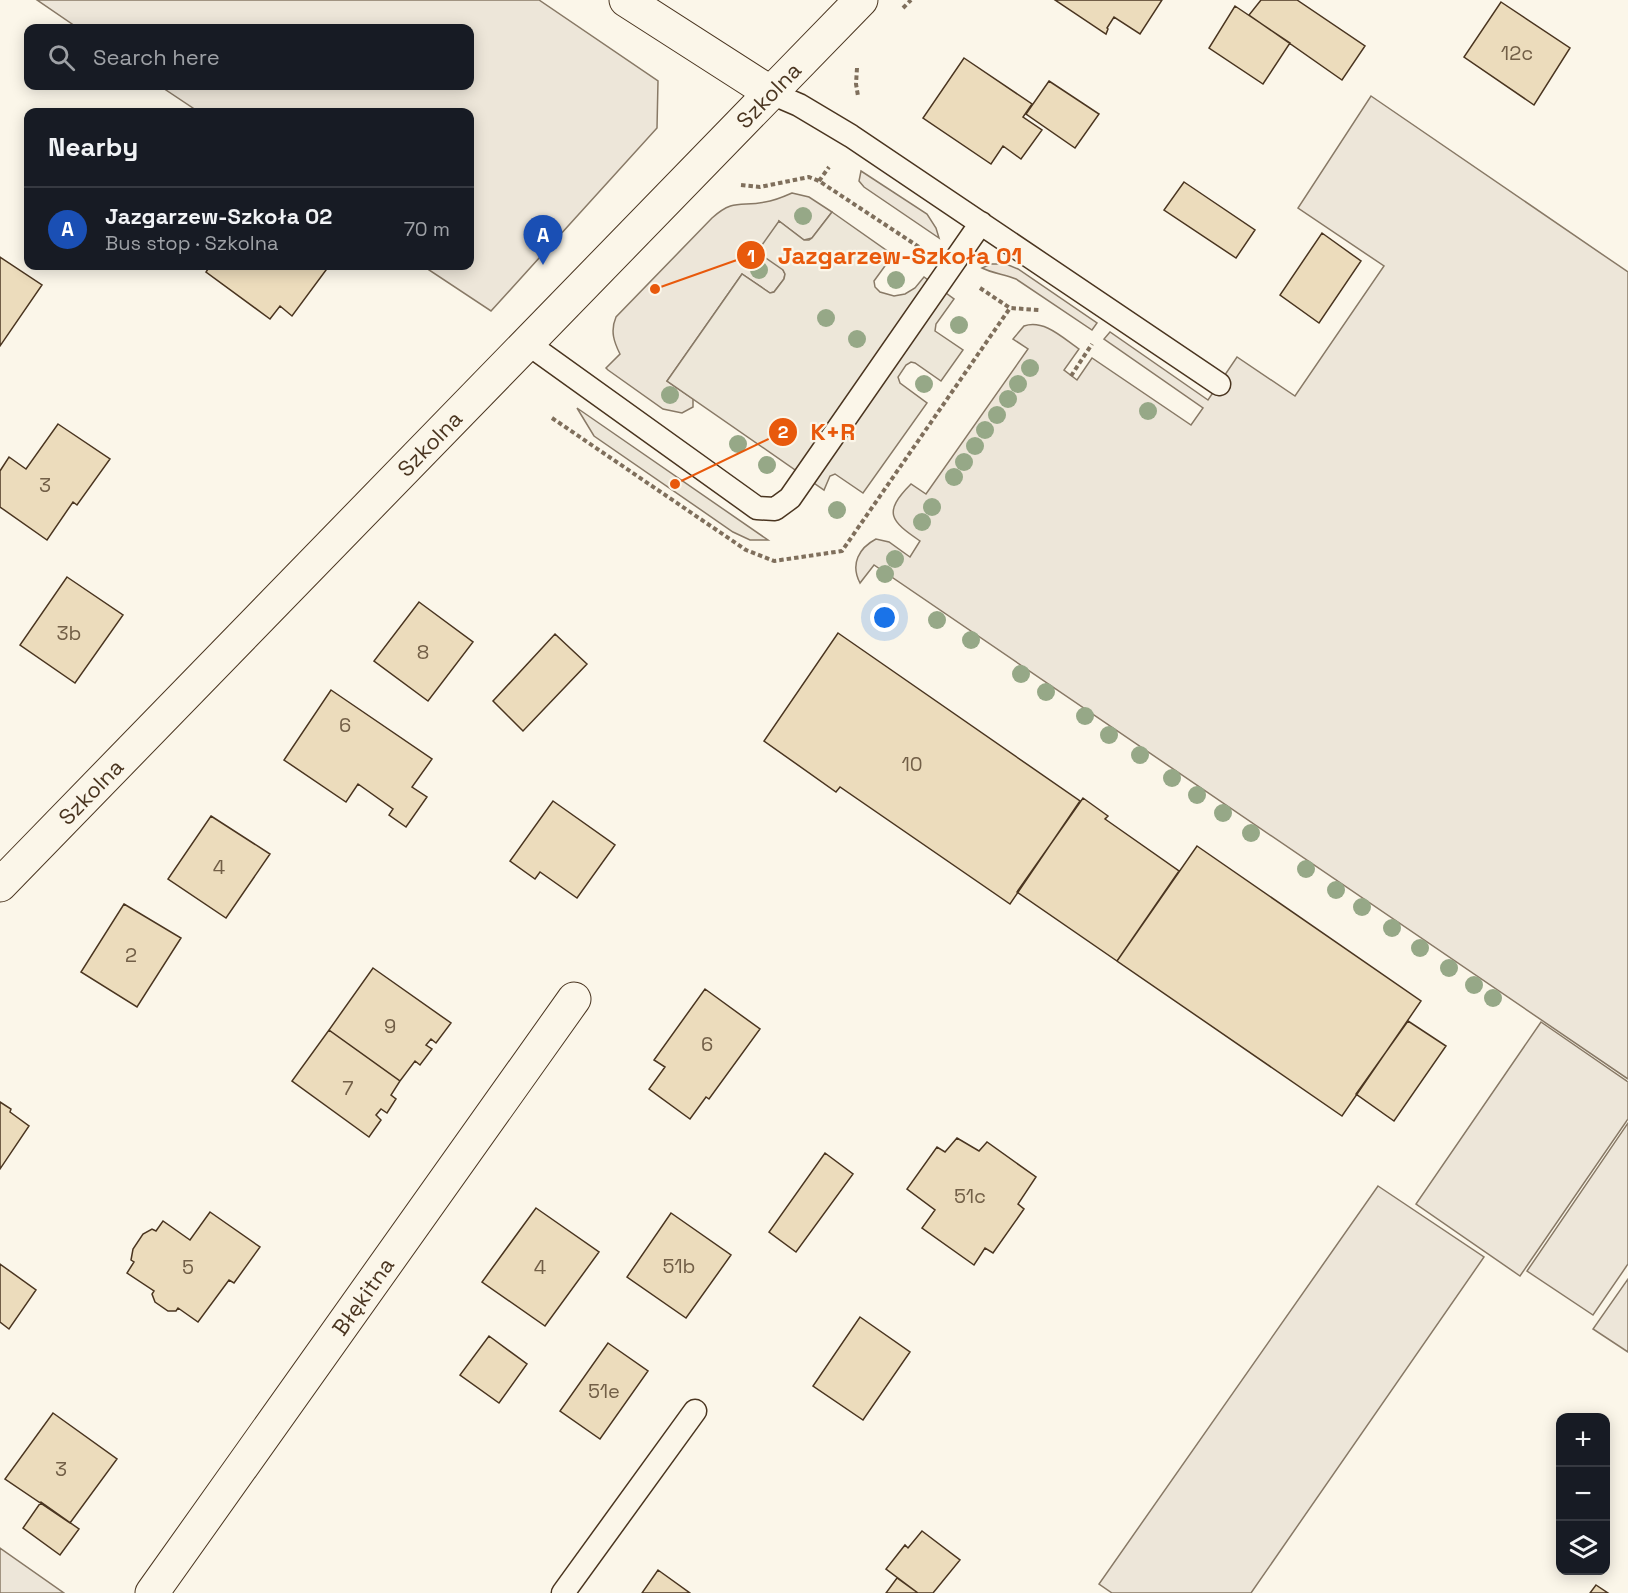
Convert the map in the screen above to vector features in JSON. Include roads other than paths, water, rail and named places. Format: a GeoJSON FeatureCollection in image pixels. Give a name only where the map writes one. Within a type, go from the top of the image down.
{"type":"FeatureCollection","features":[{"type":"Feature","properties":{"kind":"street"},"geometry":{"type":"LineString","coordinates":[[626,0],[771,93]]}},
{"type":"Feature","properties":{"kind":"street","name":"Szkolna"},"geometry":{"type":"LineString","coordinates":[[0,885],[861,0]]}},
{"type":"Feature","properties":{"kind":"street","name":"Błękitna"},"geometry":{"type":"LineString","coordinates":[[152,1593],[574,999]]}},
{"type":"Feature","properties":{"kind":"lane"},"geometry":{"type":"LineString","coordinates":[[771,93],[799,105],[851,136],[1219,384]]}},
{"type":"Feature","properties":{"kind":"lane"},"geometry":{"type":"LineString","coordinates":[[527,343],[757,508],[775,509],[790,498],[981,223]]}},
{"type":"Feature","properties":{"kind":"lane"},"geometry":{"type":"LineString","coordinates":[[563,1593],[695,1411]]}},
{"type":"Feature","properties":{"kind":"place","name":"Jazgarzew-Szkoła 02"},"geometry":{"type":"Point","coordinates":[543,265]}},
{"type":"Feature","properties":{"kind":"place","name":"Jazgarzew-Szkoła 01"},"geometry":{"type":"Point","coordinates":[655,289]}},
{"type":"Feature","properties":{"kind":"place","name":"K+R"},"geometry":{"type":"Point","coordinates":[675,484]}}]}
